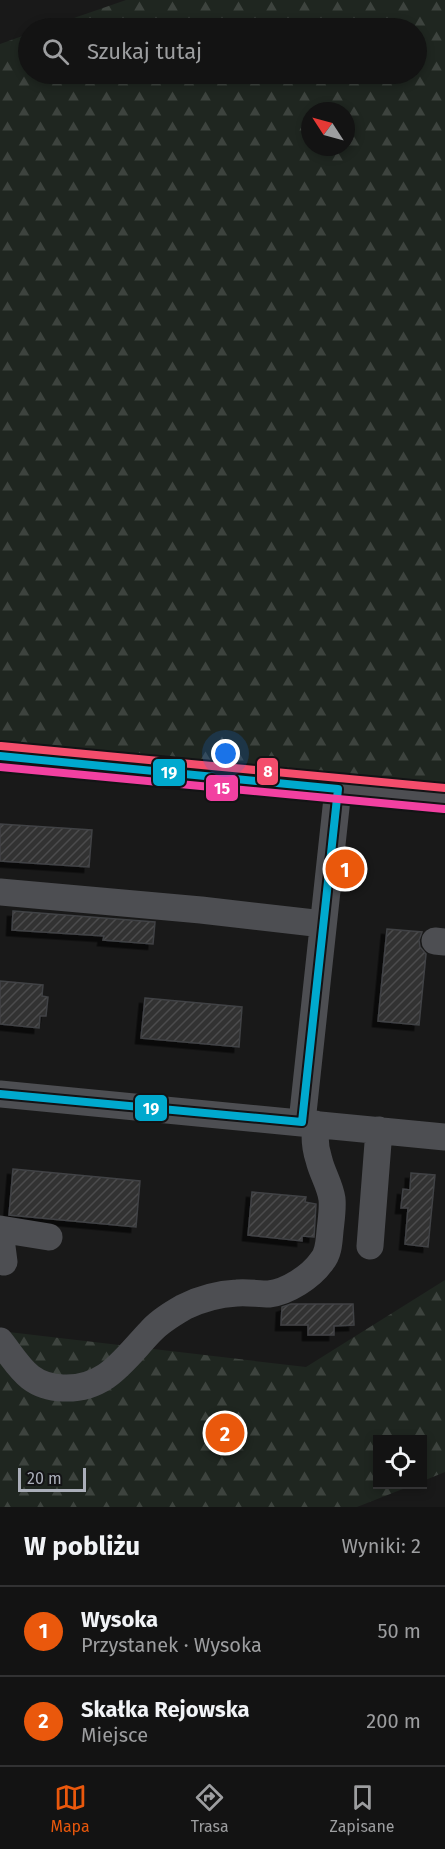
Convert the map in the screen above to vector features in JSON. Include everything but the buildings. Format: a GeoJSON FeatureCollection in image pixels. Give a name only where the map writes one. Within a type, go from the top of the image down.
{"type":"FeatureCollection","features":[{"type":"Feature","properties":{"kind":"street"},"geometry":{"type":"LineString","coordinates":[[0,756],[445,800]]}},
{"type":"Feature","properties":{"kind":"street"},"geometry":{"type":"LineString","coordinates":[[0,1341],[20,1369],[36,1381],[63,1388],[85,1386],[98,1382],[117,1368],[152,1329],[186,1306],[223,1295],[270,1294],[289,1289],[322,1261],[329,1247],[332,1200],[309,1123],[323,924],[338,789]]}},
{"type":"Feature","properties":{"kind":"street"},"geometry":{"type":"LineString","coordinates":[[0,892],[201,910],[323,924]]}},
{"type":"Feature","properties":{"kind":"street"},"geometry":{"type":"LineString","coordinates":[[0,1094],[445,1137]]}},
{"type":"Feature","properties":{"kind":"street"},"geometry":{"type":"LineString","coordinates":[[370,1246],[379,1130]]}},
{"type":"Feature","properties":{"kind":"street"},"geometry":{"type":"LineString","coordinates":[[4,1262],[0,1230],[50,1237]]}},
{"type":"Feature","properties":{"kind":"green space"},"geometry":{"type":"Polygon","coordinates":[[[126,0],[445,0],[445,803],[0,761],[0,44],[18,38],[18,84],[427,84],[427,18],[74,18],[126,0]]]}},
{"type":"Feature","properties":{"kind":"green space"},"geometry":{"type":"Polygon","coordinates":[[[445,1280],[445,1472],[427,1479],[427,1435],[373,1435],[373,1489],[403,1489],[357,1507],[0,1507],[0,1331],[306,1367],[445,1280]]]}},
{"type":"Feature","properties":{"kind":"transit line","name":"8"},"geometry":{"type":"LineString","coordinates":[[1,746],[445,788]]}},
{"type":"Feature","properties":{"kind":"transit line","name":"19"},"geometry":{"type":"LineString","coordinates":[[0,756],[338,789]]}},
{"type":"Feature","properties":{"kind":"transit line","name":"15"},"geometry":{"type":"LineString","coordinates":[[0,767],[444,809]]}},
{"type":"Feature","properties":{"kind":"transit line","name":"19"},"geometry":{"type":"LineString","coordinates":[[302,1122],[338,789]]}},
{"type":"Feature","properties":{"kind":"transit line","name":"19"},"geometry":{"type":"LineString","coordinates":[[0,1094],[302,1122]]}},
{"type":"Feature","properties":{"kind":"place","name":"Wysoka"},"geometry":{"type":"Point","coordinates":[345,869]}},
{"type":"Feature","properties":{"kind":"place","name":"Skałka Rejowska"},"geometry":{"type":"Point","coordinates":[225,1433]}}]}
